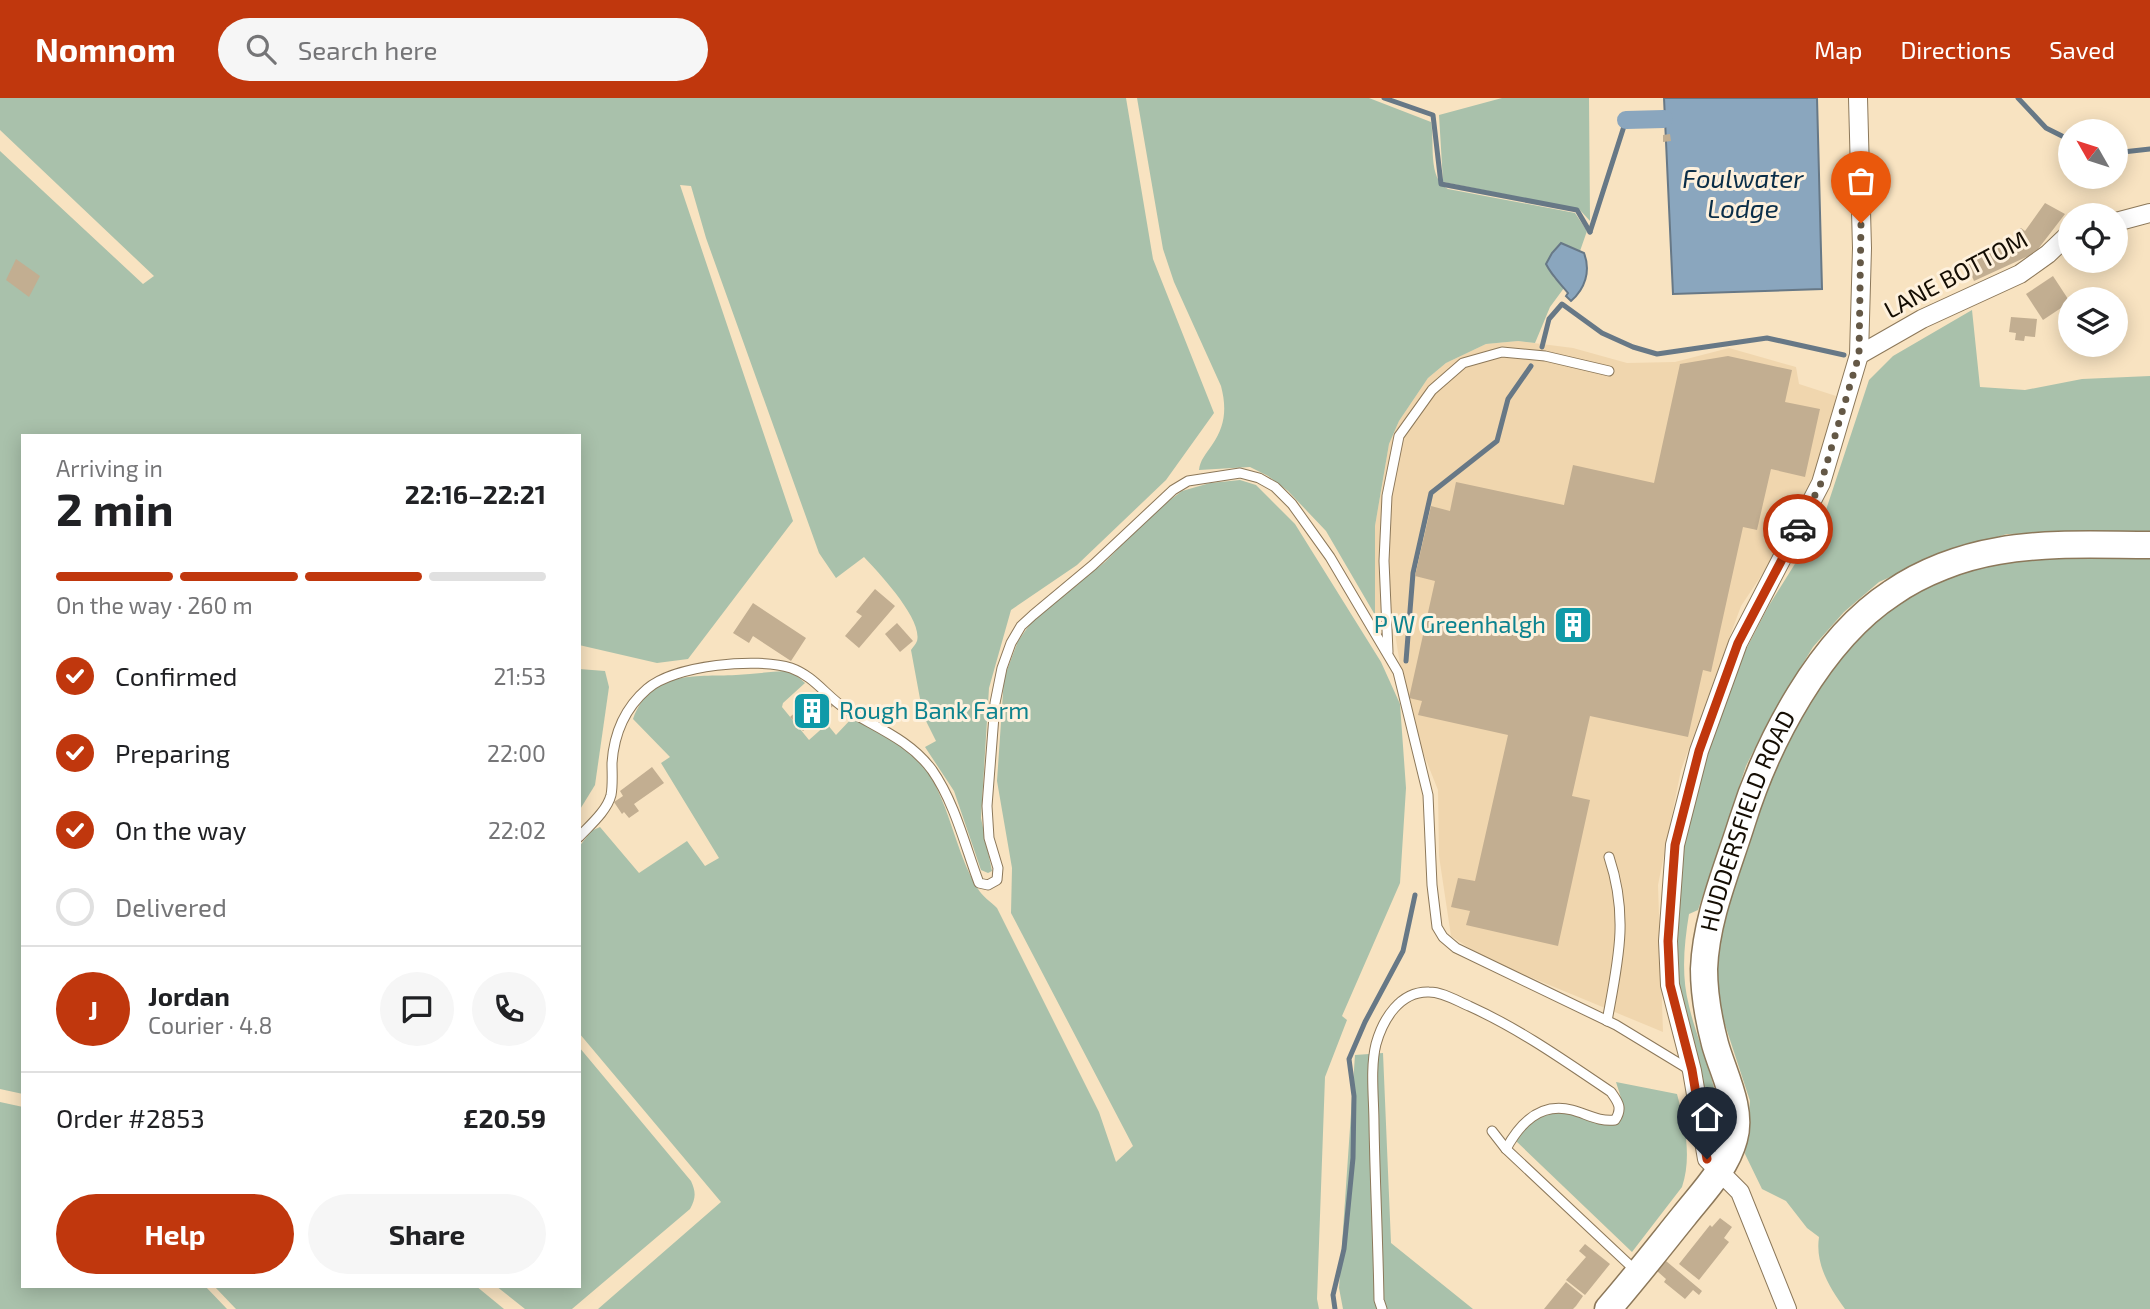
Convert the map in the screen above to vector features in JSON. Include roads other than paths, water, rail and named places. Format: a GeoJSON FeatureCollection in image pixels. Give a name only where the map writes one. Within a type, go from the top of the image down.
{"type":"FeatureCollection","features":[{"type":"Feature","properties":{"kind":"main road","name":"HUDDERSFIELD ROAD"},"geometry":{"type":"LineString","coordinates":[[1608,1309],[1727,1159],[1737,1129],[1729,1085],[1715,1043],[1706,998],[1704,971],[1708,933],[1753,786],[1772,743],[1827,655],[1865,614],[1891,593],[1917,578],[1956,563],[1995,551],[2043,545],[2150,545]]}},
{"type":"Feature","properties":{"kind":"street"},"geometry":{"type":"LineString","coordinates":[[1787,1309],[1740,1192],[1707,1159],[1692,1070],[1670,985],[1668,941],[1675,845],[1699,751],[1738,643],[1821,483],[1859,355],[1861,248],[1858,98]]}},
{"type":"Feature","properties":{"kind":"street"},"geometry":{"type":"LineString","coordinates":[[2128,219],[2150,213]]}},
{"type":"Feature","properties":{"kind":"street","name":"LANE BOTTOM"},"geometry":{"type":"LineString","coordinates":[[1859,355],[1922,318],[2020,274],[2058,244]]}},
{"type":"Feature","properties":{"kind":"lane"},"geometry":{"type":"LineString","coordinates":[[1388,654],[1384,561],[1387,496],[1399,436],[1432,390],[1463,363],[1502,352],[1545,356],[1609,371]]}},
{"type":"Feature","properties":{"kind":"lane"},"geometry":{"type":"LineString","coordinates":[[581,835],[599,816],[611,797],[612,760],[617,732],[629,708],[649,687],[669,676],[712,667],[766,663],[793,668],[816,681],[844,707],[912,748],[931,770],[946,795],[979,883],[988,885],[998,880],[998,868],[989,838],[987,806],[995,703],[1002,668],[1011,643],[1021,626],[1100,559],[1161,499],[1188,481],[1240,473],[1259,478],[1275,487],[1292,504],[1330,557],[1398,672],[1428,795],[1432,885],[1437,927],[1443,937],[1456,948],[1607,1021],[1692,1070]]}},
{"type":"Feature","properties":{"kind":"lane"},"geometry":{"type":"LineString","coordinates":[[1607,1021],[1621,942],[1622,915],[1609,858]]}},
{"type":"Feature","properties":{"kind":"lane"},"geometry":{"type":"LineString","coordinates":[[1382,1309],[1379,1300],[1373,1088],[1376,1046],[1387,1017],[1399,1003],[1414,993],[1440,994],[1515,1027],[1611,1092],[1620,1105],[1620,1113],[1615,1120],[1604,1121],[1570,1109],[1540,1111],[1527,1119],[1513,1135],[1506,1149]]}},
{"type":"Feature","properties":{"kind":"lane"},"geometry":{"type":"LineString","coordinates":[[1492,1131],[1506,1149],[1639,1273]]}},
{"type":"Feature","properties":{"kind":"water","name":"Foulwater Lodge"},"geometry":{"type":"Polygon","coordinates":[[[1664,98],[1817,98],[1822,289],[1673,294],[1664,98]]]}},
{"type":"Feature","properties":{"kind":"water"},"geometry":{"type":"Polygon","coordinates":[[[1561,243],[1584,253],[1586,260],[1585,279],[1580,291],[1571,301],[1546,264],[1561,243]]]}},
{"type":"Feature","properties":{"kind":"waterway"},"geometry":{"type":"LineString","coordinates":[[1384,98],[1433,115],[1441,184],[1577,210],[1590,232]]}},
{"type":"Feature","properties":{"kind":"waterway"},"geometry":{"type":"LineString","coordinates":[[2018,98],[2046,128],[2058,134]]}},
{"type":"Feature","properties":{"kind":"waterway"},"geometry":{"type":"LineString","coordinates":[[1626,120],[1664,119]]}},
{"type":"Feature","properties":{"kind":"waterway"},"geometry":{"type":"LineString","coordinates":[[1590,232],[1626,120]]}},
{"type":"Feature","properties":{"kind":"waterway"},"geometry":{"type":"LineString","coordinates":[[2128,151],[2150,149]]}},
{"type":"Feature","properties":{"kind":"waterway"},"geometry":{"type":"LineString","coordinates":[[1542,347],[1549,319],[1562,304],[1602,333],[1657,354],[1767,338],[1844,355]]}},
{"type":"Feature","properties":{"kind":"waterway"},"geometry":{"type":"LineString","coordinates":[[1406,661],[1413,573],[1431,493],[1497,441],[1508,399],[1531,366]]}},
{"type":"Feature","properties":{"kind":"waterway"},"geometry":{"type":"LineString","coordinates":[[1335,1309],[1333,1295],[1344,1249],[1353,1158],[1354,1096],[1349,1059],[1365,1022],[1403,951],[1415,895]]}},
{"type":"Feature","properties":{"kind":"place","name":"P W Greenhalgh"},"geometry":{"type":"Point","coordinates":[1573,625]}},
{"type":"Feature","properties":{"kind":"place","name":"Rough Bank Farm"},"geometry":{"type":"Point","coordinates":[812,711]}}]}
